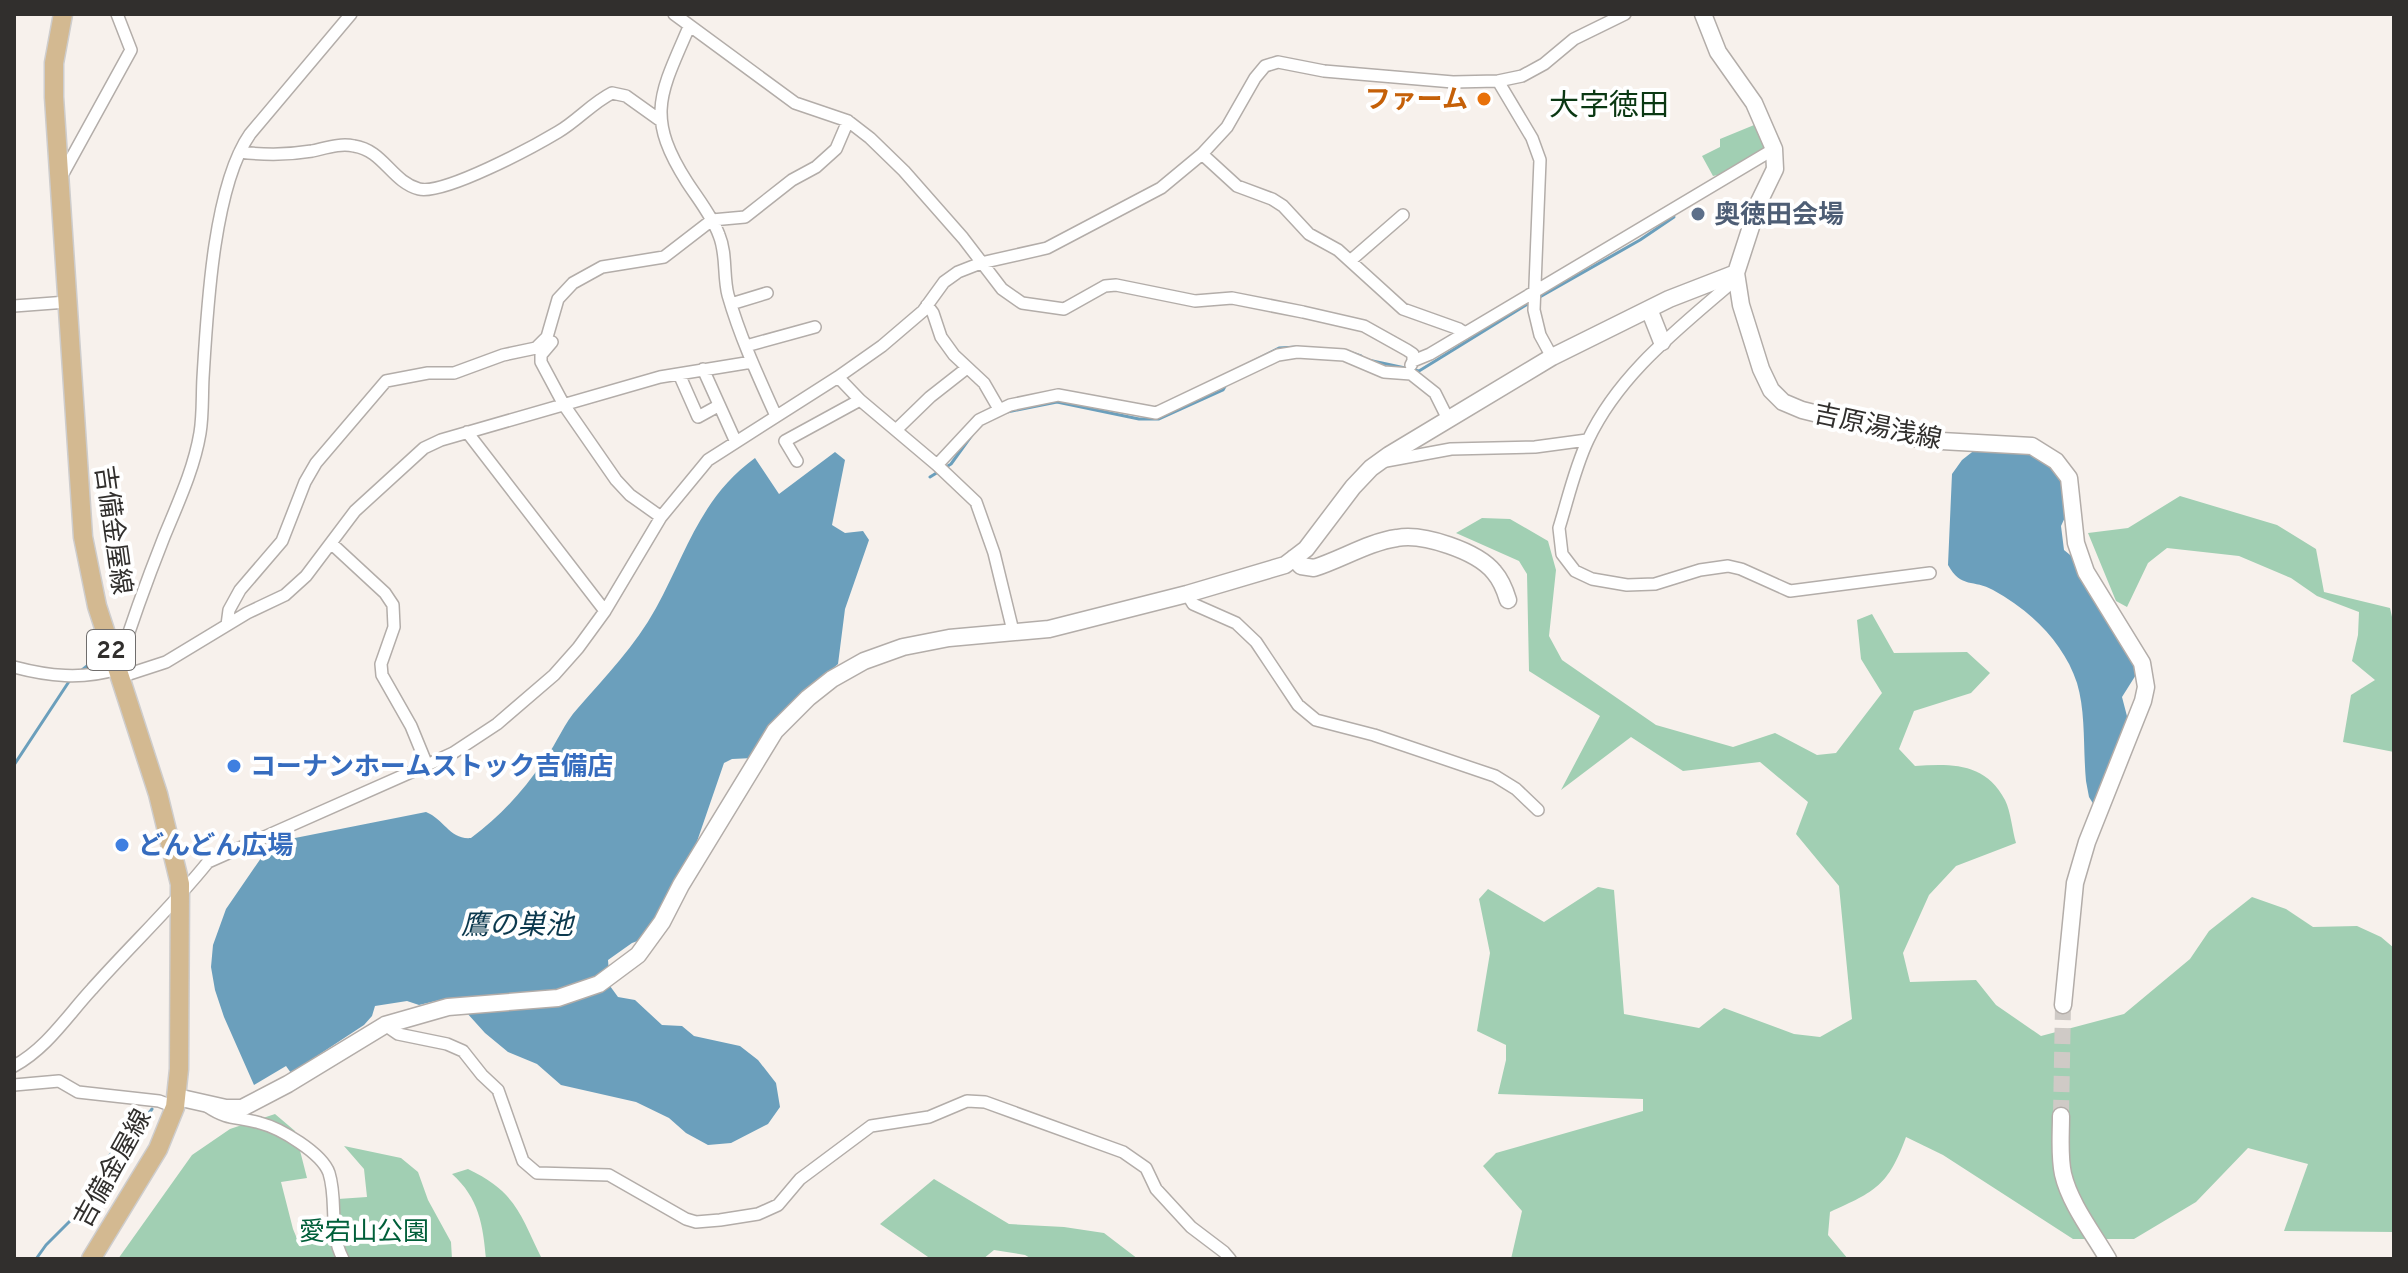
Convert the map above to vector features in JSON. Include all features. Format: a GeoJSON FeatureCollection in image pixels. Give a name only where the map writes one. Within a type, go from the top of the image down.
{"type":"FeatureCollection","features":[{"type":"Feature","properties":{"kind":"main road","name":"吉備金屋線"},"geometry":{"type":"LineString","coordinates":[[63,14],[53,79],[83,537],[91,584],[167,826],[179,873],[180,896],[181,1101],[152,1160],[91,1259]]}},
{"type":"Feature","properties":{"kind":"street"},"geometry":{"type":"LineString","coordinates":[[59,180],[131,50],[117,14]]}},
{"type":"Feature","properties":{"kind":"street"},"geometry":{"type":"LineString","coordinates":[[118,673],[135,613],[192,466],[200,432],[212,282],[222,206],[240,152],[260,122],[351,14]]}},
{"type":"Feature","properties":{"kind":"street"},"geometry":{"type":"LineString","coordinates":[[674,14],[795,103],[848,121],[870,138],[904,171],[963,238],[1002,289],[1022,303],[1064,309],[1105,286],[1116,285],[1195,301],[1232,298],[1364,326],[1413,354],[1412,368],[1435,393],[1448,419]]}},
{"type":"Feature","properties":{"kind":"street"},"geometry":{"type":"LineString","coordinates":[[14,1066],[43,1046],[94,986],[216,856],[333,808],[453,753],[497,724],[554,675],[605,611],[661,517],[708,460],[882,346],[927,305],[944,282],[958,272],[981,263],[1047,248],[1161,188],[1202,154],[1227,127],[1262,68],[1272,63],[1353,74],[1453,82],[1498,81],[1522,76],[1544,64],[1574,39],[1625,14]]}},
{"type":"Feature","properties":{"kind":"street"},"geometry":{"type":"LineString","coordinates":[[937,465],[979,420],[999,409],[1058,395],[1156,413],[1278,355],[1297,352],[1344,355],[1384,372],[1412,368],[1465,333],[1774,149],[1762,115],[1718,52],[1703,14]]}},
{"type":"Feature","properties":{"kind":"street"},"geometry":{"type":"LineString","coordinates":[[689,27],[668,77],[661,103],[663,138],[720,236],[731,304],[776,416]]}},
{"type":"Feature","properties":{"kind":"street"},"geometry":{"type":"LineString","coordinates":[[1498,81],[1532,138],[1540,160],[1534,292],[1537,326],[1552,357]]}},
{"type":"Feature","properties":{"kind":"street"},"geometry":{"type":"LineString","coordinates":[[240,152],[292,153],[341,145],[360,146],[383,160],[406,183],[422,190],[431,190],[463,179],[559,131],[612,93],[626,96],[661,121]]}},
{"type":"Feature","properties":{"kind":"street"},"geometry":{"type":"LineString","coordinates":[[227,625],[229,610],[240,590],[282,541],[305,482],[316,463],[386,381],[428,373],[454,373],[503,355],[536,348],[545,340],[561,295],[590,272],[602,267],[664,257],[712,220],[745,217],[792,180],[816,167],[836,149],[848,121]]}},
{"type":"Feature","properties":{"kind":"street","name":"吉原湯浅線"},"geometry":{"type":"LineString","coordinates":[[1774,149],[1775,169],[1759,202],[1736,276],[1741,305],[1761,369],[1771,390],[1783,402],[1802,410],[1923,440],[2032,446],[2056,461],[2069,478],[2076,543],[2086,572],[2142,663],[2146,687],[2143,701],[2087,842],[2075,883],[2063,1005]]}},
{"type":"Feature","properties":{"kind":"street"},"geometry":{"type":"LineString","coordinates":[[1202,154],[1237,186],[1277,201],[1309,234],[1338,250],[1403,309],[1465,333]]}},
{"type":"Feature","properties":{"kind":"street"},"geometry":{"type":"LineString","coordinates":[[1350,261],[1403,215]]}},
{"type":"Feature","properties":{"kind":"street"},"geometry":{"type":"LineString","coordinates":[[14,1085],[59,1081],[78,1092],[226,1108],[247,1107],[385,1025],[448,1007],[558,998],[588,990],[613,976],[638,955],[662,922],[681,885],[775,731],[832,679],[864,661],[903,647],[949,638],[1049,629],[1080,623],[1285,565],[1306,549],[1353,487],[1379,463],[1552,357],[1649,309],[1736,276]]}},
{"type":"Feature","properties":{"kind":"street"},"geometry":{"type":"LineString","coordinates":[[1736,276],[1635,368],[1587,440],[1559,528],[1559,542],[1568,564],[1592,579],[1640,586],[1728,566],[1790,591],[1930,573]]}},
{"type":"Feature","properties":{"kind":"street"},"geometry":{"type":"LineString","coordinates":[[731,304],[767,293]]}},
{"type":"Feature","properties":{"kind":"street"},"geometry":{"type":"LineString","coordinates":[[14,306],[67,302]]}},
{"type":"Feature","properties":{"kind":"street"},"geometry":{"type":"LineString","coordinates":[[927,305],[941,337],[984,383],[999,409]]}},
{"type":"Feature","properties":{"kind":"street"},"geometry":{"type":"LineString","coordinates":[[1649,309],[1662,342]]}},
{"type":"Feature","properties":{"kind":"street"},"geometry":{"type":"LineString","coordinates":[[551,322],[555,334],[540,357],[564,405],[616,480],[630,495],[661,517]]}},
{"type":"Feature","properties":{"kind":"street"},"geometry":{"type":"LineString","coordinates":[[746,346],[815,327]]}},
{"type":"Feature","properties":{"kind":"street"},"geometry":{"type":"LineString","coordinates":[[14,667],[46,676],[82,676],[118,673],[166,662],[285,595],[306,576],[355,511],[424,448],[467,432],[679,374],[752,362]]}},
{"type":"Feature","properties":{"kind":"street"},"geometry":{"type":"LineString","coordinates":[[896,430],[930,397],[967,368]]}},
{"type":"Feature","properties":{"kind":"street"},"geometry":{"type":"LineString","coordinates":[[703,369],[735,440]]}},
{"type":"Feature","properties":{"kind":"street"},"geometry":{"type":"LineString","coordinates":[[679,374],[698,417],[718,406]]}},
{"type":"Feature","properties":{"kind":"street"},"geometry":{"type":"LineString","coordinates":[[838,377],[976,502],[994,553],[1013,631]]}},
{"type":"Feature","properties":{"kind":"street"},"geometry":{"type":"LineString","coordinates":[[797,461],[785,441],[860,400]]}},
{"type":"Feature","properties":{"kind":"street"},"geometry":{"type":"LineString","coordinates":[[467,432],[605,611]]}},
{"type":"Feature","properties":{"kind":"street"},"geometry":{"type":"LineString","coordinates":[[1379,463],[1451,449],[1535,447],[1587,440]]}},
{"type":"Feature","properties":{"kind":"street"},"geometry":{"type":"LineString","coordinates":[[1294,558],[1306,568],[1314,568],[1392,539],[1421,537],[1461,551],[1488,565],[1501,582],[1508,600]]}},
{"type":"Feature","properties":{"kind":"street"},"geometry":{"type":"LineString","coordinates":[[332,544],[385,593],[393,605],[394,627],[381,664],[382,675],[411,726],[427,765]]}},
{"type":"Feature","properties":{"kind":"street"},"geometry":{"type":"LineString","coordinates":[[1187,594],[1193,604],[1236,623],[1256,642],[1298,705],[1316,720],[1374,735],[1495,776],[1516,789],[1538,810]]}},
{"type":"Feature","properties":{"kind":"street"},"geometry":{"type":"LineString","coordinates":[[385,1025],[398,1034],[447,1044],[463,1051],[498,1090],[523,1161],[537,1173],[609,1175],[696,1222],[758,1214],[778,1205],[800,1179],[871,1126],[929,1117],[967,1101],[985,1102],[1123,1152],[1146,1168],[1156,1189],[1191,1227],[1230,1259]]}},
{"type":"Feature","properties":{"kind":"street"},"geometry":{"type":"LineString","coordinates":[[181,1101],[225,1117],[264,1123],[307,1148],[321,1160],[329,1174],[333,1230],[343,1259]]}},
{"type":"Feature","properties":{"kind":"street"},"geometry":{"type":"LineString","coordinates":[[2061,1116],[2063,1176],[2108,1259]]}},
{"type":"Feature","properties":{"kind":"green space"},"geometry":{"type":"Polygon","coordinates":[[[1759,123],[1768,150],[1732,172],[1713,176],[1702,156],[1720,147],[1720,139],[1759,123]]]}},
{"type":"Feature","properties":{"kind":"green space"},"geometry":{"type":"Polygon","coordinates":[[[2180,496],[2277,525],[2316,549],[2324,592],[2390,608],[2394,626],[2394,752],[2343,742],[2351,695],[2375,680],[2352,661],[2359,612],[2317,596],[2291,578],[2239,556],[2167,548],[2148,563],[2127,607],[2116,601],[2088,533],[2128,528],[2180,496]]]}},
{"type":"Feature","properties":{"kind":"green space"},"geometry":{"type":"Polygon","coordinates":[[[1482,518],[1510,519],[1548,541],[1556,570],[1549,636],[1562,660],[1656,725],[1733,747],[1775,733],[1817,755],[1836,753],[1882,693],[1861,659],[1857,620],[1872,614],[1894,653],[1967,652],[1990,673],[1971,693],[1914,711],[1899,749],[1915,766],[1954,766],[1988,778],[2005,800],[2016,843],[1956,866],[1929,895],[1903,953],[1910,982],[1976,980],[1996,1005],[2041,1036],[2124,1014],[2190,959],[2209,931],[2252,897],[2286,909],[2313,927],[2357,926],[2381,937],[2394,948],[2394,1232],[2284,1231],[2308,1164],[2248,1148],[2196,1202],[2134,1239],[2073,1239],[1943,1155],[1906,1137],[1893,1166],[1878,1185],[1830,1212],[1828,1235],[1848,1259],[1511,1259],[1522,1211],[1483,1166],[1496,1153],[1643,1111],[1643,1099],[1498,1094],[1506,1060],[1506,1045],[1477,1031],[1490,953],[1479,899],[1488,889],[1544,922],[1598,887],[1614,890],[1624,1014],[1699,1028],[1724,1008],[1794,1034],[1820,1037],[1852,1019],[1839,886],[1796,834],[1808,802],[1760,762],[1683,771],[1631,737],[1561,790],[1600,716],[1529,671],[1527,574],[1519,561],[1456,533],[1482,518]]]}},
{"type":"Feature","properties":{"kind":"green space","name":"愛宕山公園"},"geometry":{"type":"Polygon","coordinates":[[[275,1114],[295,1131],[307,1178],[281,1182],[298,1241],[320,1238],[336,1230],[338,1199],[367,1197],[364,1169],[344,1146],[401,1158],[418,1172],[428,1200],[451,1242],[452,1259],[118,1259],[192,1155],[230,1129],[275,1114]]]}},
{"type":"Feature","properties":{"kind":"green space"},"geometry":{"type":"Polygon","coordinates":[[[468,1169],[497,1186],[507,1196],[522,1217],[542,1259],[486,1259],[474,1202],[452,1174],[468,1169]]]}},
{"type":"Feature","properties":{"kind":"green space"},"geometry":{"type":"Polygon","coordinates":[[[934,1179],[1009,1224],[1104,1233],[1138,1259],[1032,1259],[994,1250],[983,1259],[931,1259],[880,1224],[934,1179]]]}},
{"type":"Feature","properties":{"kind":"water"},"geometry":{"type":"Polygon","coordinates":[[[2031,447],[2063,474],[2067,513],[2061,526],[2064,550],[2075,559],[2139,670],[2122,697],[2128,720],[2094,805],[2086,781],[2080,695],[2064,654],[2044,629],[2020,607],[1986,587],[1963,581],[1948,565],[1952,474],[1962,460],[1976,449],[2031,447]]]}},
{"type":"Feature","properties":{"kind":"water","name":"鷹の巣池"},"geometry":{"type":"Polygon","coordinates":[[[835,452],[845,460],[832,525],[845,533],[863,531],[869,540],[845,609],[838,664],[802,695],[753,758],[732,759],[724,763],[692,856],[643,939],[608,960],[610,986],[618,997],[635,1000],[662,1025],[682,1026],[694,1036],[740,1046],[758,1060],[776,1083],[780,1107],[768,1124],[731,1143],[708,1145],[686,1133],[669,1118],[636,1102],[561,1085],[537,1064],[508,1052],[485,1033],[457,1002],[448,998],[419,1005],[407,1001],[375,1006],[372,1016],[364,1025],[291,1073],[286,1066],[254,1085],[224,1017],[211,967],[213,945],[226,909],[270,845],[426,812],[458,836],[471,838],[520,792],[573,714],[639,635],[656,608],[696,527],[736,474],[755,458],[779,494],[835,452]]]}},
{"type":"Feature","properties":{"kind":"waterway"},"geometry":{"type":"LineString","coordinates":[[1538,298],[1674,217]]}},
{"type":"Feature","properties":{"kind":"waterway"},"geometry":{"type":"LineString","coordinates":[[1368,360],[1419,371],[1531,302]]}},
{"type":"Feature","properties":{"kind":"waterway"},"geometry":{"type":"LineString","coordinates":[[1236,370],[1279,348],[1298,347]]}},
{"type":"Feature","properties":{"kind":"waterway"},"geometry":{"type":"LineString","coordinates":[[1346,351],[1361,356]]}},
{"type":"Feature","properties":{"kind":"waterway"},"geometry":{"type":"LineString","coordinates":[[1007,412],[1057,402],[1139,419],[1159,419],[1223,390],[1227,383]]}},
{"type":"Feature","properties":{"kind":"waterway"},"geometry":{"type":"LineString","coordinates":[[930,477],[951,464],[972,435]]}},
{"type":"Feature","properties":{"kind":"waterway"},"geometry":{"type":"LineString","coordinates":[[82,670],[92,662]]}},
{"type":"Feature","properties":{"kind":"waterway"},"geometry":{"type":"LineString","coordinates":[[14,765],[70,680]]}},
{"type":"Feature","properties":{"kind":"waterway"},"geometry":{"type":"LineString","coordinates":[[36,1259],[90,1201],[100,1186],[110,1155],[129,1141],[152,1109]]}},
{"type":"Feature","properties":{"kind":"tunnel"},"geometry":{"type":"LineString","coordinates":[[2061,1116],[2063,1005]]}},
{"type":"Feature","properties":{"kind":"place","name":"ファーム"},"geometry":{"type":"Point","coordinates":[1484,99]}},
{"type":"Feature","properties":{"kind":"place","name":"奥徳田会場"},"geometry":{"type":"Point","coordinates":[1698,214]}},
{"type":"Feature","properties":{"kind":"place","name":"コーナンホームストック吉備店"},"geometry":{"type":"Point","coordinates":[234,766]}},
{"type":"Feature","properties":{"kind":"place","name":"どんどん広場"},"geometry":{"type":"Point","coordinates":[122,845]}},
{"type":"Feature","properties":{"kind":"district","name":"大字徳田"},"geometry":{"type":"Point","coordinates":[1609,105]}}]}
